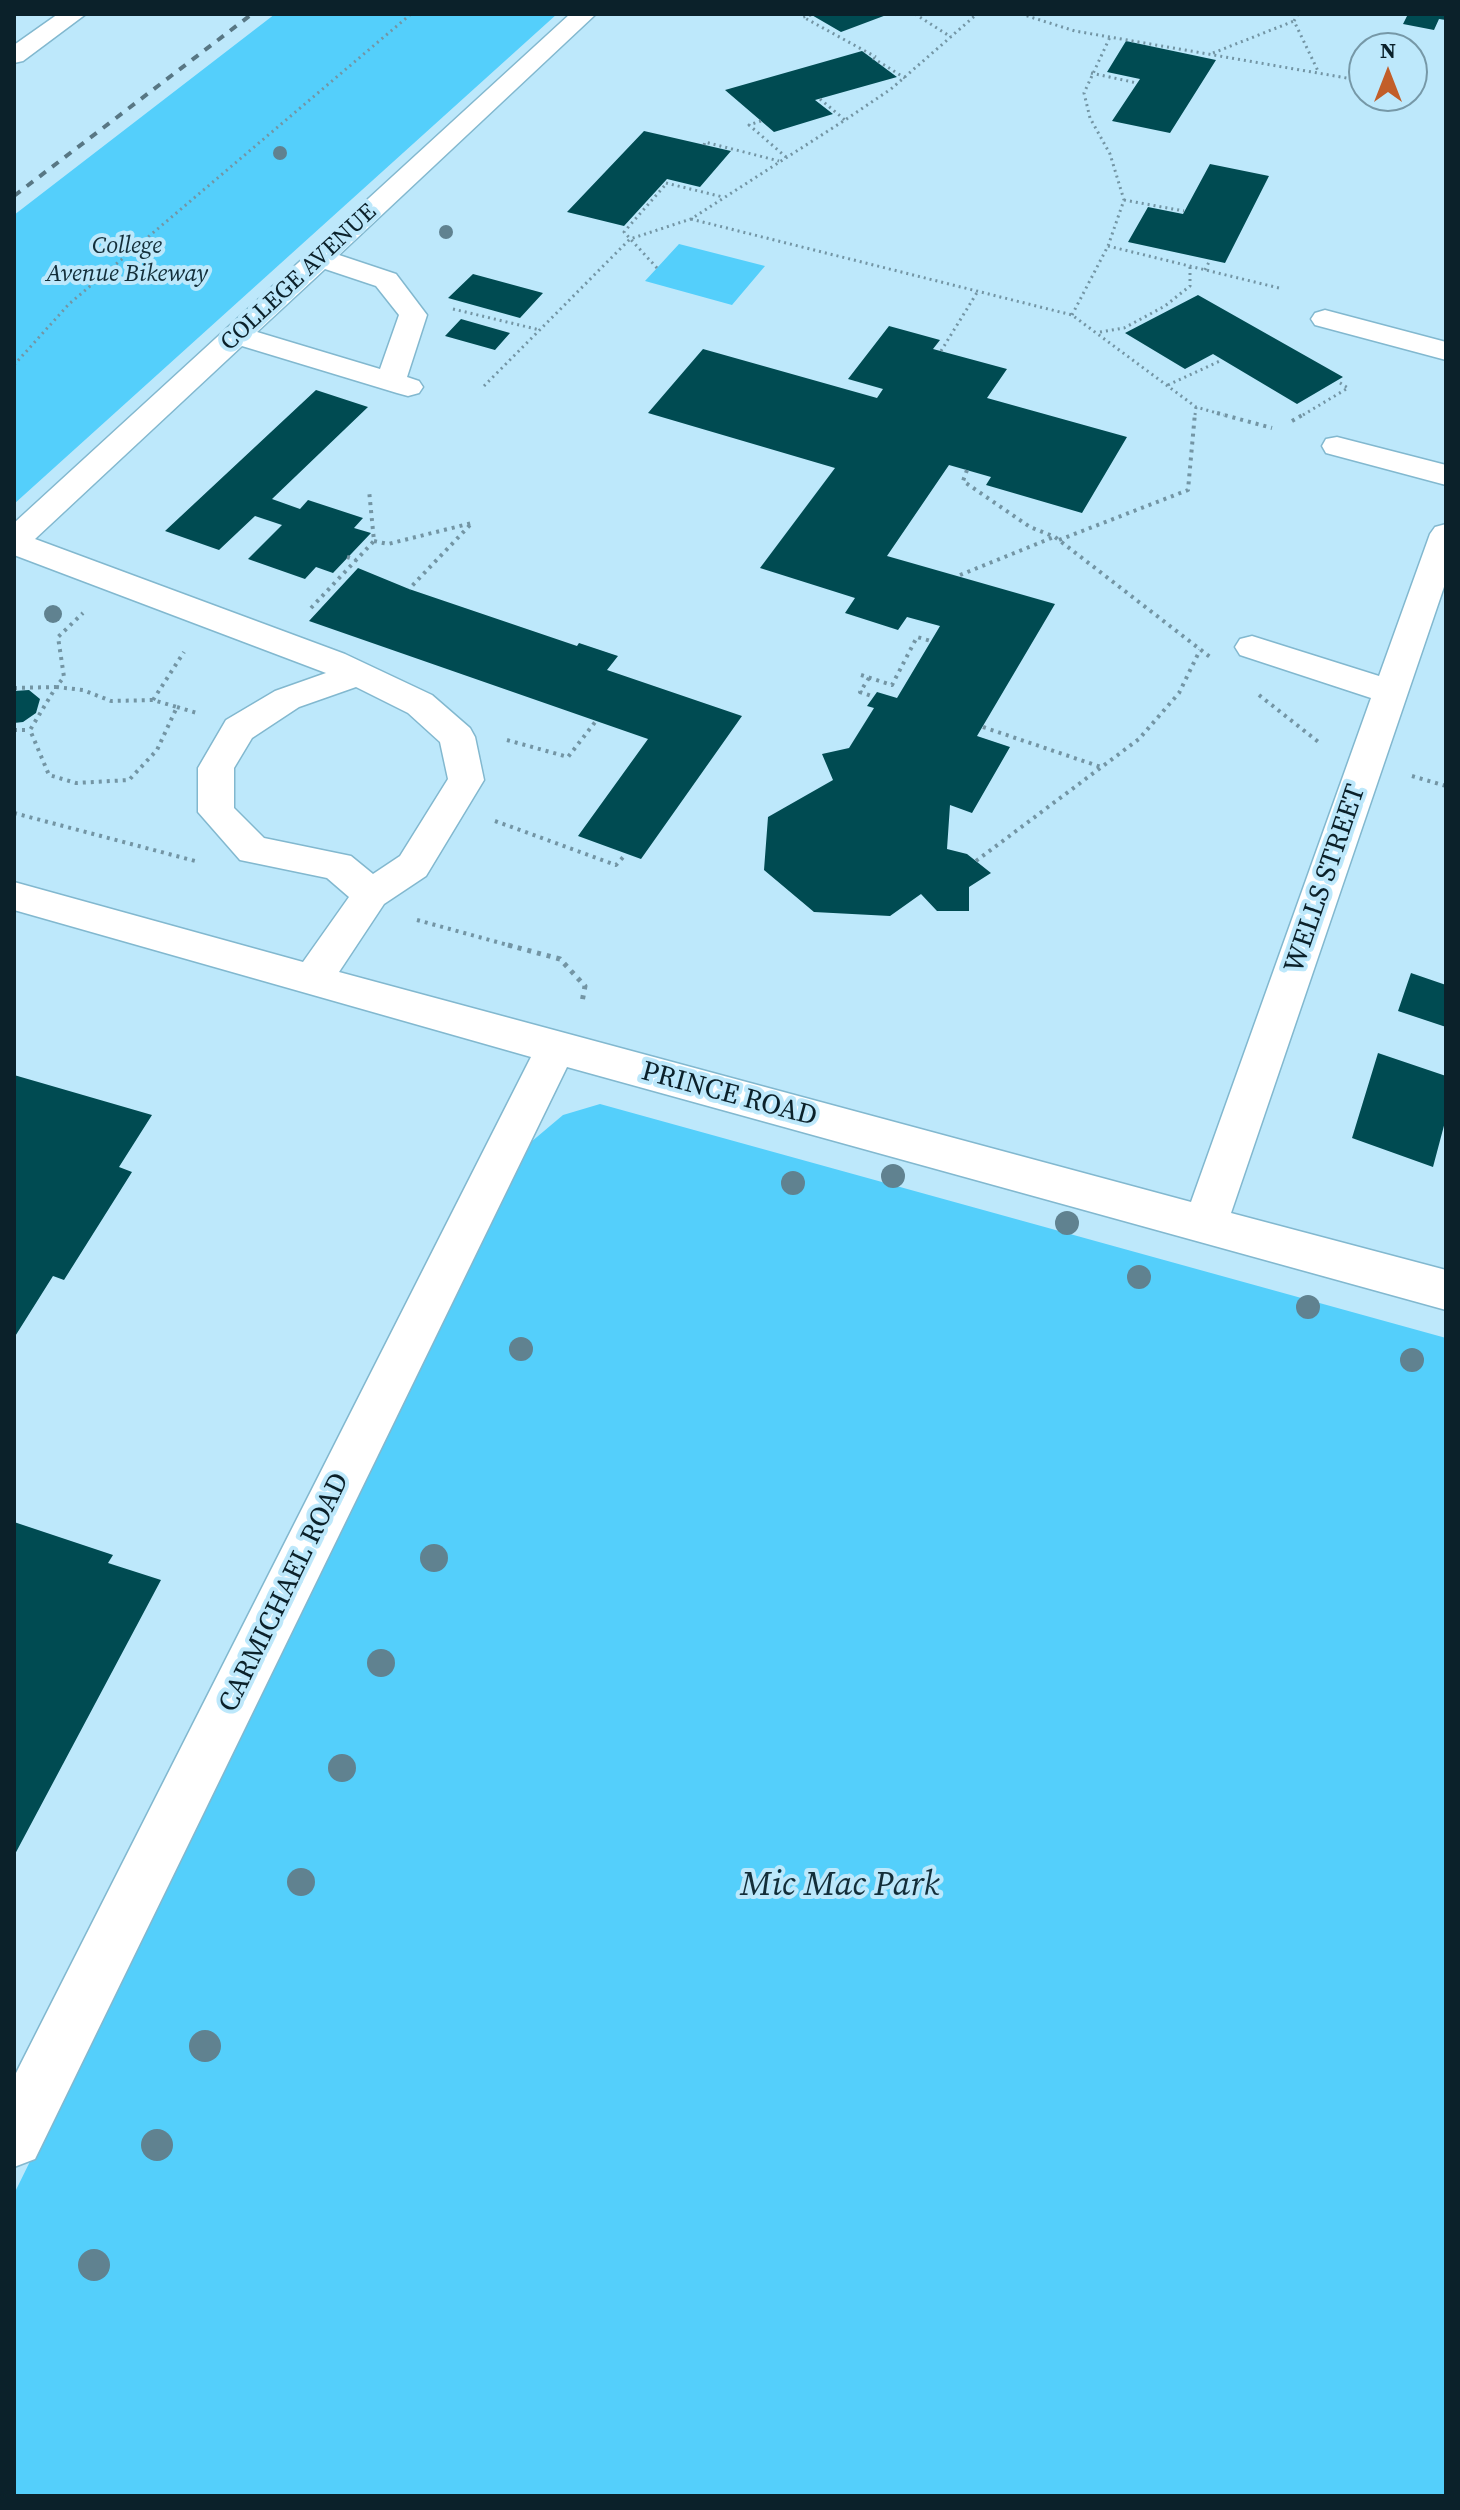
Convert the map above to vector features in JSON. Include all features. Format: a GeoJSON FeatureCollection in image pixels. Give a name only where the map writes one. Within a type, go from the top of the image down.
{"type":"FeatureCollection","features":[{"type":"Feature","properties":{"kind":"street"},"geometry":{"type":"LineString","coordinates":[[14,56],[74,14]]}},
{"type":"Feature","properties":{"kind":"street","name":"COLLEGE AVENUE"},"geometry":{"type":"LineString","coordinates":[[14,542],[584,14]]}},
{"type":"Feature","properties":{"kind":"street"},"geometry":{"type":"LineString","coordinates":[[237,335],[399,384],[413,315],[386,280],[320,258]]}},
{"type":"Feature","properties":{"kind":"street"},"geometry":{"type":"LineString","coordinates":[[1325,319],[1446,351]]}},
{"type":"Feature","properties":{"kind":"street"},"geometry":{"type":"LineString","coordinates":[[1337,446],[1446,475]]}},
{"type":"Feature","properties":{"kind":"street","name":"WELLS STREET"},"geometry":{"type":"LineString","coordinates":[[1205,1224],[1446,534]]}},
{"type":"Feature","properties":{"kind":"street"},"geometry":{"type":"LineString","coordinates":[[14,542],[333,662],[420,704],[457,737],[466,780],[413,866],[371,894],[312,980]]}},
{"type":"Feature","properties":{"kind":"street"},"geometry":{"type":"LineString","coordinates":[[1252,647],[1389,691]]}},
{"type":"Feature","properties":{"kind":"street"},"geometry":{"type":"LineString","coordinates":[[358,674],[287,699],[239,729],[216,768],[216,812],[253,850],[338,866],[371,894]]}},
{"type":"Feature","properties":{"kind":"street","name":"PRINCE ROAD"},"geometry":{"type":"LineString","coordinates":[[14,896],[556,1048],[1446,1290]]}},
{"type":"Feature","properties":{"kind":"street","name":"CARMICHAEL ROAD"},"geometry":{"type":"LineString","coordinates":[[14,2138],[556,1048]]}},
{"type":"Feature","properties":{"kind":"path"},"geometry":{"type":"LineString","coordinates":[[14,365],[69,304],[411,14]]}},
{"type":"Feature","properties":{"kind":"path"},"geometry":{"type":"LineString","coordinates":[[915,14],[952,37]]}},
{"type":"Feature","properties":{"kind":"path"},"geometry":{"type":"LineString","coordinates":[[484,386],[630,239],[691,219],[845,120],[905,78],[977,14]]}},
{"type":"Feature","properties":{"kind":"path"},"geometry":{"type":"LineString","coordinates":[[1021,14],[1075,31],[1348,78]]}},
{"type":"Feature","properties":{"kind":"path"},"geometry":{"type":"LineString","coordinates":[[1213,53],[1294,21],[1298,14]]}},
{"type":"Feature","properties":{"kind":"path"},"geometry":{"type":"LineString","coordinates":[[811,15],[803,17],[905,78]]}},
{"type":"Feature","properties":{"kind":"path"},"geometry":{"type":"LineString","coordinates":[[1294,21],[1318,72]]}},
{"type":"Feature","properties":{"kind":"path"},"geometry":{"type":"LineString","coordinates":[[1072,315],[1108,246],[1124,200],[1110,154],[1090,118],[1084,93],[1110,37]]}},
{"type":"Feature","properties":{"kind":"path"},"geometry":{"type":"LineString","coordinates":[[1091,73],[1137,83]]}},
{"type":"Feature","properties":{"kind":"path"},"geometry":{"type":"LineString","coordinates":[[820,99],[845,120]]}},
{"type":"Feature","properties":{"kind":"path"},"geometry":{"type":"LineString","coordinates":[[761,121],[749,125],[786,157]]}},
{"type":"Feature","properties":{"kind":"path"},"geometry":{"type":"LineString","coordinates":[[704,145],[705,142],[779,161]]}},
{"type":"Feature","properties":{"kind":"path"},"geometry":{"type":"LineString","coordinates":[[657,268],[624,232],[666,183],[724,197]]}},
{"type":"Feature","properties":{"kind":"path"},"geometry":{"type":"LineString","coordinates":[[1124,200],[1184,211]]}},
{"type":"Feature","properties":{"kind":"path"},"geometry":{"type":"LineString","coordinates":[[691,219],[1072,315],[1196,407],[1272,428]]}},
{"type":"Feature","properties":{"kind":"path"},"geometry":{"type":"LineString","coordinates":[[1108,246],[1279,288]]}},
{"type":"Feature","properties":{"kind":"path"},"geometry":{"type":"LineString","coordinates":[[1205,270],[1210,260]]}},
{"type":"Feature","properties":{"kind":"path"},"geometry":{"type":"LineString","coordinates":[[1098,332],[1124,328],[1145,320],[1165,306],[1190,286],[1190,266]]}},
{"type":"Feature","properties":{"kind":"path"},"geometry":{"type":"LineString","coordinates":[[941,351],[978,291]]}},
{"type":"Feature","properties":{"kind":"path"},"geometry":{"type":"LineString","coordinates":[[444,307],[540,330]]}},
{"type":"Feature","properties":{"kind":"path"},"geometry":{"type":"LineString","coordinates":[[484,317],[491,310]]}},
{"type":"Feature","properties":{"kind":"path"},"geometry":{"type":"LineString","coordinates":[[1168,385],[1222,360]]}},
{"type":"Feature","properties":{"kind":"path"},"geometry":{"type":"LineString","coordinates":[[1292,421],[1348,388],[1337,381]]}},
{"type":"Feature","properties":{"kind":"path"},"geometry":{"type":"LineString","coordinates":[[960,575],[1188,490],[1193,413],[1196,407]]}},
{"type":"Feature","properties":{"kind":"path"},"geometry":{"type":"LineString","coordinates":[[967,470],[963,481],[1030,527],[1057,538],[1212,659]]}},
{"type":"Feature","properties":{"kind":"path"},"geometry":{"type":"LineString","coordinates":[[309,610],[374,541],[369,490]]}},
{"type":"Feature","properties":{"kind":"path"},"geometry":{"type":"LineString","coordinates":[[374,541],[388,544],[472,523],[409,589]]}},
{"type":"Feature","properties":{"kind":"path"},"geometry":{"type":"LineString","coordinates":[[347,557],[356,560]]}},
{"type":"Feature","properties":{"kind":"path"},"geometry":{"type":"LineString","coordinates":[[30,730],[64,677],[58,637],[89,607]]}},
{"type":"Feature","properties":{"kind":"path"},"geometry":{"type":"LineString","coordinates":[[861,675],[892,685],[917,637],[931,641]]}},
{"type":"Feature","properties":{"kind":"path"},"geometry":{"type":"LineString","coordinates":[[153,700],[191,644]]}},
{"type":"Feature","properties":{"kind":"path"},"geometry":{"type":"LineString","coordinates":[[976,861],[1139,739],[1179,693],[1200,650]]}},
{"type":"Feature","properties":{"kind":"path"},"geometry":{"type":"LineString","coordinates":[[869,678],[860,692],[874,697]]}},
{"type":"Feature","properties":{"kind":"path"},"geometry":{"type":"LineString","coordinates":[[1249,687],[1321,744]]}},
{"type":"Feature","properties":{"kind":"path"},"geometry":{"type":"LineString","coordinates":[[14,688],[83,690],[111,701],[153,700],[203,715]]}},
{"type":"Feature","properties":{"kind":"path"},"geometry":{"type":"LineString","coordinates":[[30,730],[49,775],[76,783],[129,780],[157,750],[177,707]]}},
{"type":"Feature","properties":{"kind":"path"},"geometry":{"type":"LineString","coordinates":[[497,737],[568,757],[596,721]]}},
{"type":"Feature","properties":{"kind":"path"},"geometry":{"type":"LineString","coordinates":[[983,727],[1101,767]]}},
{"type":"Feature","properties":{"kind":"path"},"geometry":{"type":"LineString","coordinates":[[14,730],[30,730]]}},
{"type":"Feature","properties":{"kind":"path"},"geometry":{"type":"LineString","coordinates":[[1411,776],[1446,786]]}},
{"type":"Feature","properties":{"kind":"path"},"geometry":{"type":"LineString","coordinates":[[491,820],[616,865],[626,854]]}},
{"type":"Feature","properties":{"kind":"green space","name":"College Avenue Bikeway"},"geometry":{"type":"Polygon","coordinates":[[[275,14],[557,14],[14,504],[14,215],[275,14]]]}},
{"type":"Feature","properties":{"kind":"green space"},"geometry":{"type":"Polygon","coordinates":[[[679,244],[765,266],[732,305],[645,281],[679,244]]]}},
{"type":"Feature","properties":{"kind":"green space","name":"Mic Mac Park"},"geometry":{"type":"Polygon","coordinates":[[[600,1104],[1446,1338],[1446,2496],[14,2496],[14,2194],[531,1142],[563,1115],[600,1104]]]}},
{"type":"Feature","properties":{"kind":"building"},"geometry":{"type":"Polygon","coordinates":[[[810,14],[889,14],[841,32],[810,14]]]}},
{"type":"Feature","properties":{"kind":"building"},"geometry":{"type":"Polygon","coordinates":[[[1408,14],[1446,14],[1446,20],[1439,19],[1434,30],[1403,24],[1408,14]]]}},
{"type":"Feature","properties":{"kind":"building"},"geometry":{"type":"Polygon","coordinates":[[[1126,41],[1216,60],[1170,133],[1112,121],[1140,79],[1107,72],[1126,41]]]}},
{"type":"Feature","properties":{"kind":"building"},"geometry":{"type":"Polygon","coordinates":[[[862,51],[897,77],[815,100],[833,114],[774,132],[725,90],[862,51]]]}},
{"type":"Feature","properties":{"kind":"building"},"geometry":{"type":"Polygon","coordinates":[[[644,131],[731,151],[700,187],[667,179],[624,226],[567,212],[644,131]]]}},
{"type":"Feature","properties":{"kind":"building"},"geometry":{"type":"Polygon","coordinates":[[[1210,164],[1269,176],[1225,263],[1128,242],[1148,207],[1183,214],[1210,164]]]}},
{"type":"Feature","properties":{"kind":"building"},"geometry":{"type":"Polygon","coordinates":[[[473,274],[543,293],[520,318],[448,298],[473,274]]]}},
{"type":"Feature","properties":{"kind":"building"},"geometry":{"type":"Polygon","coordinates":[[[1198,295],[1343,377],[1297,404],[1213,354],[1185,369],[1125,333],[1198,295]]]}},
{"type":"Feature","properties":{"kind":"building"},"geometry":{"type":"Polygon","coordinates":[[[461,319],[510,333],[495,350],[445,336],[461,319]]]}},
{"type":"Feature","properties":{"kind":"building"},"geometry":{"type":"Polygon","coordinates":[[[889,326],[940,340],[933,349],[1007,369],[987,398],[1127,437],[1082,513],[986,485],[991,477],[949,465],[887,556],[1055,604],[977,736],[1010,747],[972,813],[950,805],[947,849],[967,854],[991,873],[969,887],[969,911],[937,911],[921,894],[890,916],[814,912],[764,870],[768,817],[833,780],[822,754],[849,748],[874,708],[867,706],[877,692],[897,698],[940,626],[907,617],[898,630],[845,613],[855,598],[760,568],[835,468],[648,413],[703,349],[877,398],[883,389],[848,379],[889,326]]]}},
{"type":"Feature","properties":{"kind":"building"},"geometry":{"type":"Polygon","coordinates":[[[316,390],[368,407],[272,499],[300,509],[308,500],[363,518],[354,528],[371,533],[333,573],[316,567],[305,579],[248,559],[282,525],[255,516],[219,550],[165,531],[316,390]]]}},
{"type":"Feature","properties":{"kind":"building"},"geometry":{"type":"Polygon","coordinates":[[[358,568],[409,589],[577,646],[579,643],[618,656],[607,670],[742,716],[641,859],[578,836],[648,739],[309,621],[358,568]]]}},
{"type":"Feature","properties":{"kind":"building"},"geometry":{"type":"Polygon","coordinates":[[[29,690],[40,699],[36,713],[23,722],[14,723],[14,691],[29,690]]]}},
{"type":"Feature","properties":{"kind":"building"},"geometry":{"type":"Polygon","coordinates":[[[1411,973],[1446,985],[1446,1027],[1398,1011],[1411,973]]]}},
{"type":"Feature","properties":{"kind":"building"},"geometry":{"type":"Polygon","coordinates":[[[1378,1053],[1446,1076],[1446,1118],[1433,1167],[1352,1138],[1378,1053]]]}},
{"type":"Feature","properties":{"kind":"building"},"geometry":{"type":"Polygon","coordinates":[[[14,1075],[152,1115],[119,1167],[132,1172],[64,1280],[53,1276],[14,1338],[14,1075]]]}},
{"type":"Feature","properties":{"kind":"building"},"geometry":{"type":"Polygon","coordinates":[[[14,1522],[113,1555],[108,1563],[161,1580],[14,1856],[14,1522]]]}},
{"type":"Feature","properties":{"kind":"railway"},"geometry":{"type":"LineString","coordinates":[[14,196],[252,14]]}}]}
